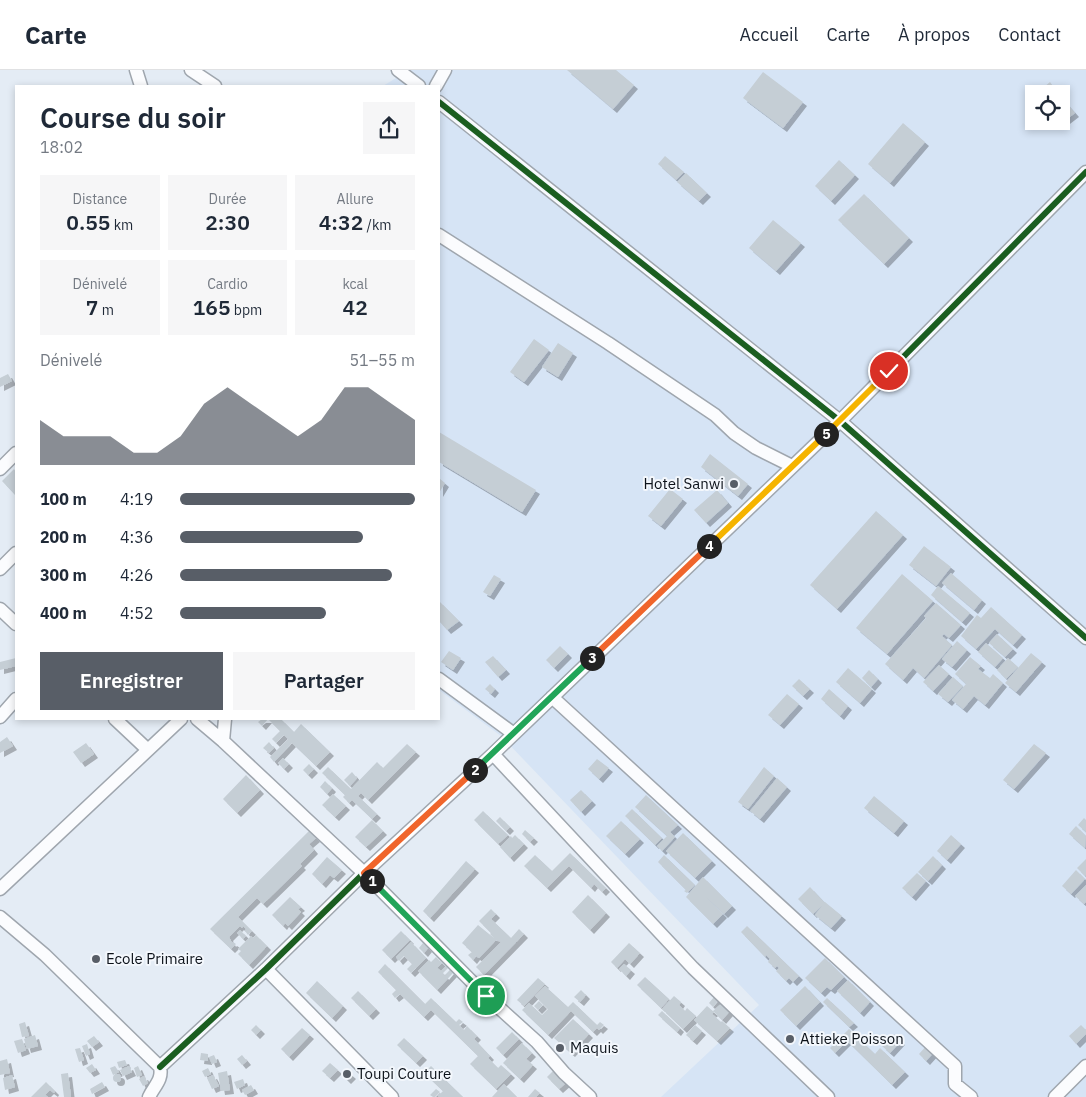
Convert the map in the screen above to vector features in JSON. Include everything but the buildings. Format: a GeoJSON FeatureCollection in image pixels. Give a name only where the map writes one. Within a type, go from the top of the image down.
{"type":"FeatureCollection","features":[{"type":"Feature","properties":{"kind":"street"},"geometry":{"type":"LineString","coordinates":[[136,70],[142,85]]}},
{"type":"Feature","properties":{"kind":"street"},"geometry":{"type":"LineString","coordinates":[[192,70],[214,85]]}},
{"type":"Feature","properties":{"kind":"street"},"geometry":{"type":"LineString","coordinates":[[398,70],[418,85]]}},
{"type":"Feature","properties":{"kind":"street"},"geometry":{"type":"LineString","coordinates":[[436,85],[444,70]]}},
{"type":"Feature","properties":{"kind":"street"},"geometry":{"type":"LineString","coordinates":[[440,103],[840,421],[1086,638]]}},
{"type":"Feature","properties":{"kind":"street"},"geometry":{"type":"LineString","coordinates":[[160,1067],[266,969],[364,873],[493,754],[840,421],[1086,172]]}},
{"type":"Feature","properties":{"kind":"street"},"geometry":{"type":"LineString","coordinates":[[440,236],[608,342],[715,415],[734,433],[756,448],[792,466]]}},
{"type":"Feature","properties":{"kind":"street"},"geometry":{"type":"LineString","coordinates":[[0,469],[15,454]]}},
{"type":"Feature","properties":{"kind":"street"},"geometry":{"type":"LineString","coordinates":[[0,569],[15,554]]}},
{"type":"Feature","properties":{"kind":"street"},"geometry":{"type":"LineString","coordinates":[[0,609],[15,623]]}},
{"type":"Feature","properties":{"kind":"street"},"geometry":{"type":"LineString","coordinates":[[440,680],[514,734]]}},
{"type":"Feature","properties":{"kind":"street"},"geometry":{"type":"LineString","coordinates":[[552,697],[955,1066],[955,1084],[971,1097]]}},
{"type":"Feature","properties":{"kind":"street"},"geometry":{"type":"LineString","coordinates":[[0,717],[15,700]]}},
{"type":"Feature","properties":{"kind":"street"},"geometry":{"type":"LineString","coordinates":[[116,720],[148,750]]}},
{"type":"Feature","properties":{"kind":"street"},"geometry":{"type":"LineString","coordinates":[[0,889],[180,720]]}},
{"type":"Feature","properties":{"kind":"street"},"geometry":{"type":"LineString","coordinates":[[198,720],[364,873],[590,1097]]}},
{"type":"Feature","properties":{"kind":"street"},"geometry":{"type":"LineString","coordinates":[[223,741],[225,720]]}},
{"type":"Feature","properties":{"kind":"street"},"geometry":{"type":"LineString","coordinates":[[493,754],[693,968],[828,1097]]}},
{"type":"Feature","properties":{"kind":"street"},"geometry":{"type":"LineString","coordinates":[[2,923],[45,955],[160,1067],[162,1075],[149,1097]]}},
{"type":"Feature","properties":{"kind":"street"},"geometry":{"type":"LineString","coordinates":[[266,969],[392,1097]]}},
{"type":"Feature","properties":{"kind":"street"},"geometry":{"type":"LineString","coordinates":[[1055,1097],[1086,1066]]}},
{"type":"Feature","properties":{"kind":"shaded area"},"geometry":{"type":"Polygon","coordinates":[[[409,70],[1086,70],[1086,1097],[661,1097],[759,1005],[501,736],[440,691],[440,85],[385,85],[409,70]]]}},
{"type":"Feature","properties":{"kind":"cycle path"},"geometry":{"type":"LineString","coordinates":[[440,103],[840,421],[1086,638]]}},
{"type":"Feature","properties":{"kind":"cycle path"},"geometry":{"type":"LineString","coordinates":[[160,1067],[266,969],[364,873],[493,754],[840,421],[1086,172]]}},
{"type":"Feature","properties":{"kind":"place","name":"Hotel Sanwi"},"geometry":{"type":"Point","coordinates":[734,484]}},
{"type":"Feature","properties":{"kind":"place","name":"Ecole Primaire"},"geometry":{"type":"Point","coordinates":[96,959]}},
{"type":"Feature","properties":{"kind":"place","name":"Attieke Poisson"},"geometry":{"type":"Point","coordinates":[790,1039]}},
{"type":"Feature","properties":{"kind":"place","name":"Maquis"},"geometry":{"type":"Point","coordinates":[560,1048]}},
{"type":"Feature","properties":{"kind":"place","name":"Toupi Couture"},"geometry":{"type":"Point","coordinates":[347,1074]}},
{"type":"Feature","properties":{"kind":"route"},"geometry":{"type":"LineString","coordinates":[[486,996],[364,873],[493,754],[840,421],[889,371]]}}]}
